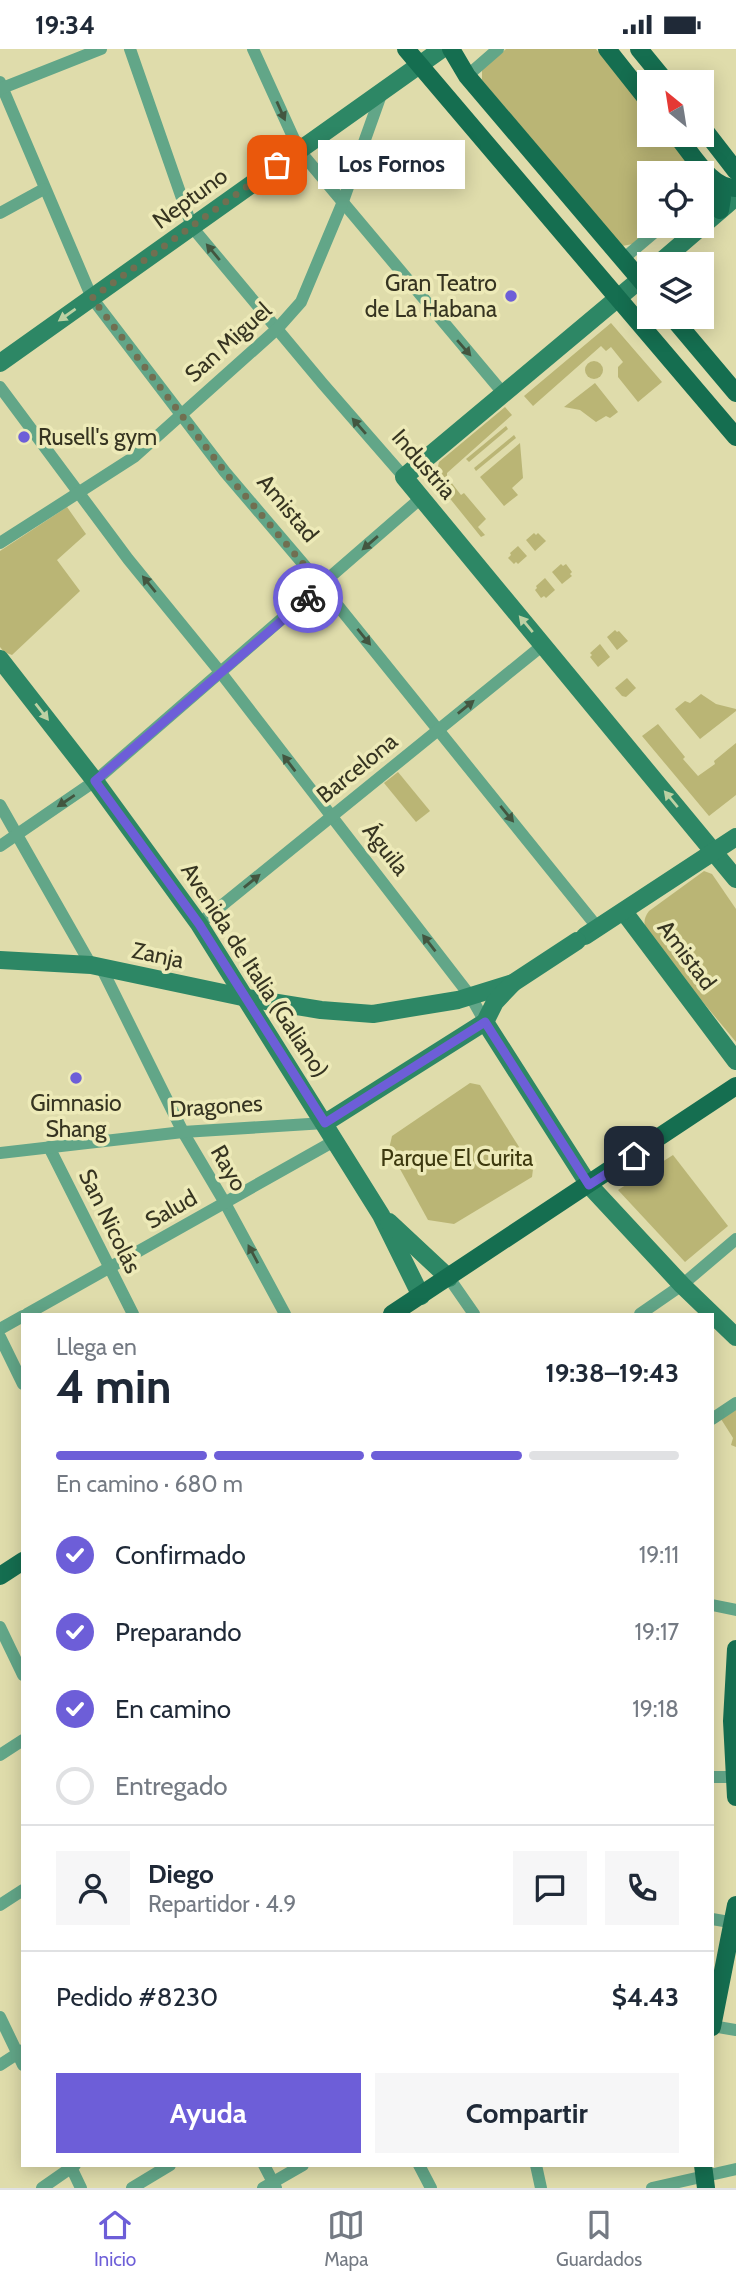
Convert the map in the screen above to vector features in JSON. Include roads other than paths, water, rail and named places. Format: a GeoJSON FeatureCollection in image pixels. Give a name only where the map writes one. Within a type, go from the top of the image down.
{"type":"FeatureCollection","features":[{"type":"Feature","properties":{"kind":"main road"},"geometry":{"type":"LineString","coordinates":[[406,49],[736,437]]}},
{"type":"Feature","properties":{"kind":"main road"},"geometry":{"type":"LineString","coordinates":[[451,49],[467,76],[623,259],[637,272]]}},
{"type":"Feature","properties":{"kind":"main road"},"geometry":{"type":"LineString","coordinates":[[607,49],[637,86]]}},
{"type":"Feature","properties":{"kind":"main road"},"geometry":{"type":"LineString","coordinates":[[639,49],[656,70]]}},
{"type":"Feature","properties":{"kind":"main road"},"geometry":{"type":"LineString","coordinates":[[714,143],[736,171]]}},
{"type":"Feature","properties":{"kind":"main road"},"geometry":{"type":"LineString","coordinates":[[532,198],[554,179]]}},
{"type":"Feature","properties":{"kind":"main road"},"geometry":{"type":"LineString","coordinates":[[714,187],[736,188]]}},
{"type":"Feature","properties":{"kind":"main road"},"geometry":{"type":"LineString","coordinates":[[714,191],[722,198],[720,210]]}},
{"type":"Feature","properties":{"kind":"main road"},"geometry":{"type":"LineString","coordinates":[[682,329],[736,393]]}},
{"type":"Feature","properties":{"kind":"main road"},"geometry":{"type":"LineString","coordinates":[[394,1313],[736,1086]]}},
{"type":"Feature","properties":{"kind":"main road"},"geometry":{"type":"LineString","coordinates":[[0,1576],[21,1562]]}},
{"type":"Feature","properties":{"kind":"main road"},"geometry":{"type":"LineString","coordinates":[[736,1649],[732,1709],[736,1797]]}},
{"type":"Feature","properties":{"kind":"main road"},"geometry":{"type":"LineString","coordinates":[[714,2017],[735,1917]]}},
{"type":"Feature","properties":{"kind":"street"},"geometry":{"type":"LineString","coordinates":[[1,86],[67,54],[101,49]]}},
{"type":"Feature","properties":{"kind":"street","name":"Industria"},"geometry":{"type":"LineString","coordinates":[[130,49],[192,227],[421,498],[736,879]]}},
{"type":"Feature","properties":{"kind":"street"},"geometry":{"type":"LineString","coordinates":[[253,49],[299,150],[503,393]]}},
{"type":"Feature","properties":{"kind":"street","name":"Neptuno"},"geometry":{"type":"LineString","coordinates":[[0,363],[442,49]]}},
{"type":"Feature","properties":{"kind":"street"},"geometry":{"type":"LineString","coordinates":[[467,76],[498,49]]}},
{"type":"Feature","properties":{"kind":"street","name":"Amistad"},"geometry":{"type":"LineString","coordinates":[[1,86],[92,298],[225,472],[439,729],[587,935]]}},
{"type":"Feature","properties":{"kind":"street","name":"San Miguel"},"geometry":{"type":"LineString","coordinates":[[0,543],[134,457],[277,329],[301,302],[342,204],[382,92]]}},
{"type":"Feature","properties":{"kind":"street"},"geometry":{"type":"LineString","coordinates":[[0,213],[44,189]]}},
{"type":"Feature","properties":{"kind":"street"},"geometry":{"type":"LineString","coordinates":[[672,252],[736,197]]}},
{"type":"Feature","properties":{"kind":"street"},"geometry":{"type":"LineString","coordinates":[[623,259],[648,238]]}},
{"type":"Feature","properties":{"kind":"street"},"geometry":{"type":"LineString","coordinates":[[404,478],[617,299],[637,286]]}},
{"type":"Feature","properties":{"kind":"street","name":"Águila"},"geometry":{"type":"LineString","coordinates":[[0,387],[128,559],[221,673],[471,997],[589,1185],[711,1313]]}},
{"type":"Feature","properties":{"kind":"street"},"geometry":{"type":"LineString","coordinates":[[0,846],[95,781],[421,498]]}},
{"type":"Feature","properties":{"kind":"street","name":"Barcelona"},"geometry":{"type":"LineString","coordinates":[[199,924],[543,645]]}},
{"type":"Feature","properties":{"kind":"street","name":"Avenida de Italia (Galiano)"},"geometry":{"type":"LineString","coordinates":[[2,666],[95,781],[199,924],[381,1215],[421,1296]]}},
{"type":"Feature","properties":{"kind":"street","name":"Rayo"},"geometry":{"type":"LineString","coordinates":[[0,805],[96,966],[183,1132],[284,1313]]}},
{"type":"Feature","properties":{"kind":"street","name":"Dragones"},"geometry":{"type":"LineString","coordinates":[[0,1153],[183,1132],[325,1123],[485,1022],[495,1002],[513,983],[736,837]]}},
{"type":"Feature","properties":{"kind":"street","name":"Amistad"},"geometry":{"type":"LineString","coordinates":[[624,912],[736,1061]]}},
{"type":"Feature","properties":{"kind":"street","name":"Zanja"},"geometry":{"type":"LineString","coordinates":[[0,960],[96,966],[247,998],[321,1010],[373,1014],[471,997]]}},
{"type":"Feature","properties":{"kind":"street","name":"Dragones"},"geometry":{"type":"LineString","coordinates":[[471,997],[513,983]]}},
{"type":"Feature","properties":{"kind":"street","name":"Salud"},"geometry":{"type":"LineString","coordinates":[[29,1313],[335,1140]]}},
{"type":"Feature","properties":{"kind":"street","name":"San Nicolás"},"geometry":{"type":"LineString","coordinates":[[49,1147],[131,1313]]}},
{"type":"Feature","properties":{"kind":"street","name":"Avenida de Italia (Galiano)"},"geometry":{"type":"LineString","coordinates":[[381,1215],[449,1278]]}},
{"type":"Feature","properties":{"kind":"street"},"geometry":{"type":"LineString","coordinates":[[641,1313],[682,1285],[736,1239]]}},
{"type":"Feature","properties":{"kind":"street"},"geometry":{"type":"LineString","coordinates":[[449,1278],[473,1313]]}},
{"type":"Feature","properties":{"kind":"street","name":"Águila"},"geometry":{"type":"LineString","coordinates":[[714,1316],[736,1337]]}},
{"type":"Feature","properties":{"kind":"street","name":"Salud"},"geometry":{"type":"LineString","coordinates":[[0,1329],[21,1317]]}},
{"type":"Feature","properties":{"kind":"street"},"geometry":{"type":"LineString","coordinates":[[0,1337],[21,1380]]}},
{"type":"Feature","properties":{"kind":"street"},"geometry":{"type":"LineString","coordinates":[[714,1418],[736,1403]]}},
{"type":"Feature","properties":{"kind":"street"},"geometry":{"type":"LineString","coordinates":[[714,1605],[736,1610]]}},
{"type":"Feature","properties":{"kind":"street"},"geometry":{"type":"LineString","coordinates":[[0,1627],[21,1671]]}},
{"type":"Feature","properties":{"kind":"street"},"geometry":{"type":"LineString","coordinates":[[0,1755],[21,1741]]}},
{"type":"Feature","properties":{"kind":"street"},"geometry":{"type":"LineString","coordinates":[[714,1777],[736,1777]]}},
{"type":"Feature","properties":{"kind":"street"},"geometry":{"type":"LineString","coordinates":[[0,1905],[21,1891]]}},
{"type":"Feature","properties":{"kind":"street"},"geometry":{"type":"LineString","coordinates":[[714,1919],[735,1917]]}},
{"type":"Feature","properties":{"kind":"street"},"geometry":{"type":"LineString","coordinates":[[0,2017],[21,2056],[0,2065]]}},
{"type":"Feature","properties":{"kind":"street"},"geometry":{"type":"LineString","coordinates":[[714,2026],[736,2030]]}},
{"type":"Feature","properties":{"kind":"street"},"geometry":{"type":"LineString","coordinates":[[42,2188],[71,2167]]}},
{"type":"Feature","properties":{"kind":"street"},"geometry":{"type":"LineString","coordinates":[[72,2167],[81,2188]]}},
{"type":"Feature","properties":{"kind":"street"},"geometry":{"type":"LineString","coordinates":[[132,2188],[167,2167]]}},
{"type":"Feature","properties":{"kind":"street"},"geometry":{"type":"LineString","coordinates":[[265,2167],[271,2186],[300,2167]]}},
{"type":"Feature","properties":{"kind":"street"},"geometry":{"type":"LineString","coordinates":[[420,2167],[431,2188]]}},
{"type":"Feature","properties":{"kind":"street"},"geometry":{"type":"LineString","coordinates":[[536,2167],[541,2188]]}},
{"type":"Feature","properties":{"kind":"street"},"geometry":{"type":"LineString","coordinates":[[652,2188],[736,2169]]}},
{"type":"Feature","properties":{"kind":"place","name":"Los Fornos"},"geometry":{"type":"Point","coordinates":[277,165]}},
{"type":"Feature","properties":{"kind":"place","name":"Gran Teatro de La Habana"},"geometry":{"type":"Point","coordinates":[511,296]}},
{"type":"Feature","properties":{"kind":"place","name":"Rusell's gym"},"geometry":{"type":"Point","coordinates":[24,437]}},
{"type":"Feature","properties":{"kind":"place","name":"Gimnasio Shang"},"geometry":{"type":"Point","coordinates":[76,1078]}},
{"type":"Feature","properties":{"kind":"park label","name":"Parque El Curita"},"geometry":{"type":"Point","coordinates":[457,1158]}}]}
